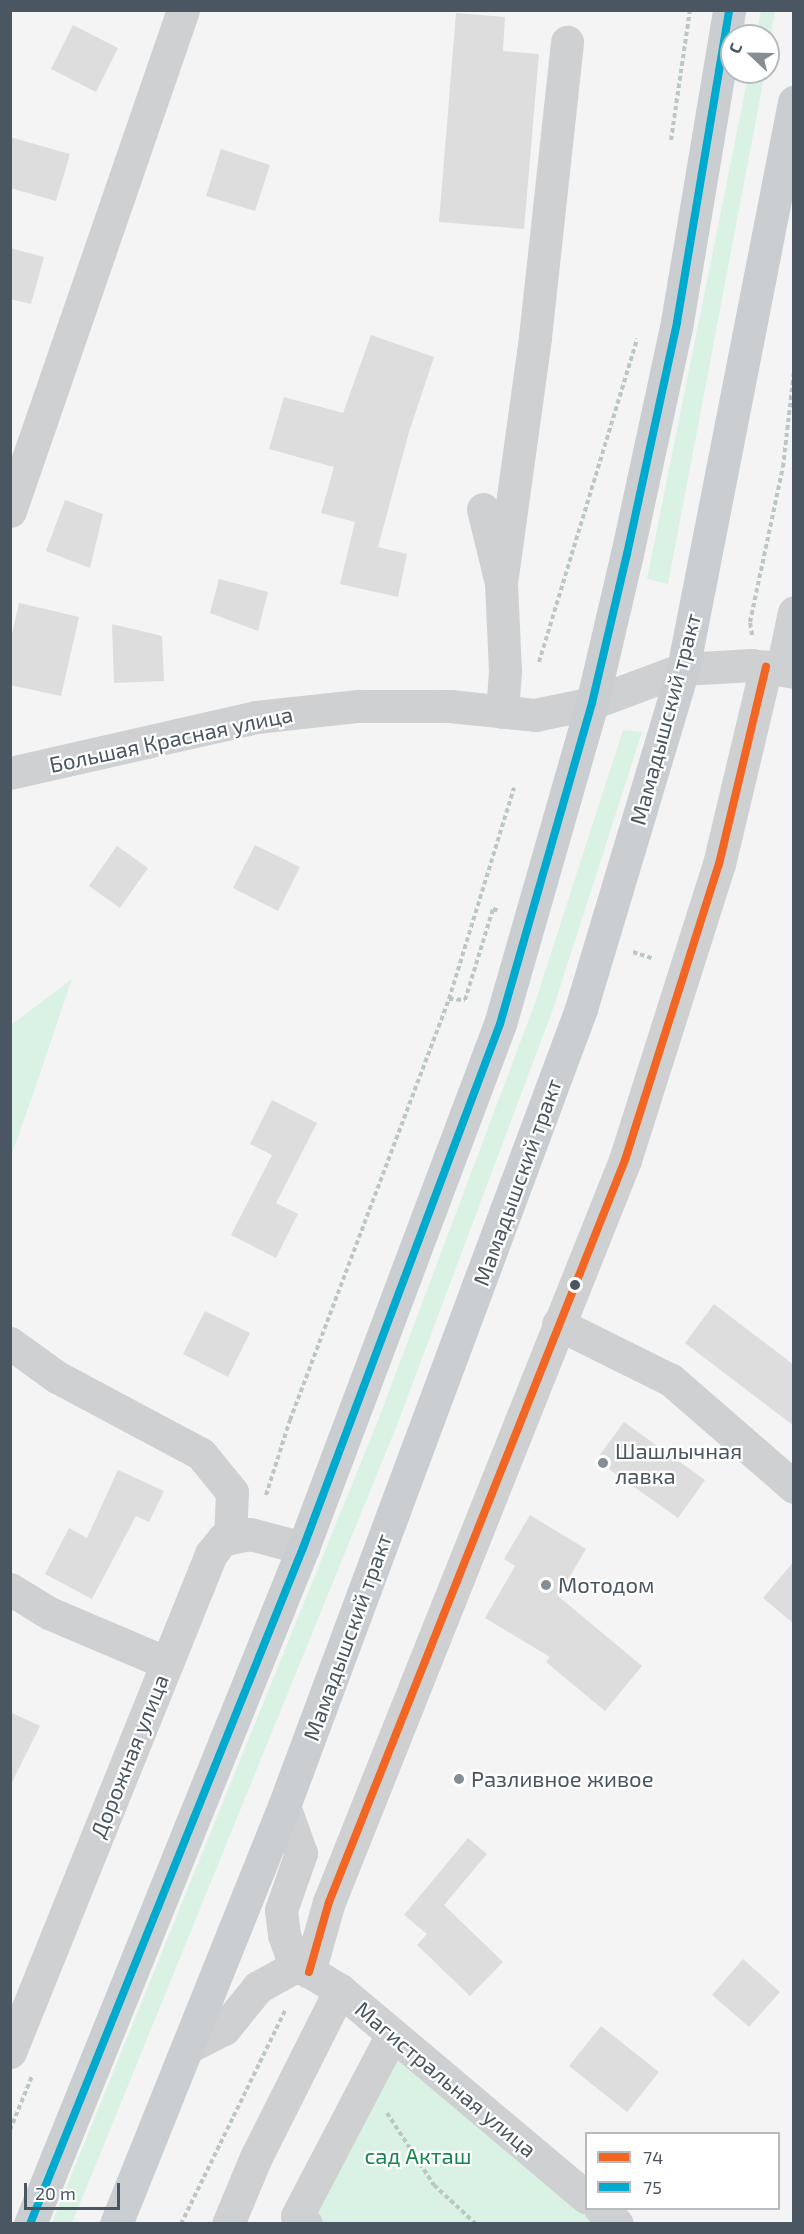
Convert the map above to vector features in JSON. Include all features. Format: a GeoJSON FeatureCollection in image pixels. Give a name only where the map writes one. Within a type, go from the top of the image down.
{"type":"FeatureCollection","features":[{"type":"Feature","properties":{"kind":"main road"},"geometry":{"type":"LineString","coordinates":[[30,2223],[303,1548],[500,1024],[592,704],[677,322],[729,10]]}},
{"type":"Feature","properties":{"kind":"main road","name":"Мамадышский тракт"},"geometry":{"type":"LineString","coordinates":[[116,2223],[190,2046],[284,1806],[581,1010],[683,669],[794,102]]}},
{"type":"Feature","properties":{"kind":"street"},"geometry":{"type":"LineString","coordinates":[[10,511],[183,10]]}},
{"type":"Feature","properties":{"kind":"street"},"geometry":{"type":"LineString","coordinates":[[502,712],[505,671],[501,583],[535,337],[567,42]]}},
{"type":"Feature","properties":{"kind":"street"},"geometry":{"type":"LineString","coordinates":[[483,509],[501,583]]}},
{"type":"Feature","properties":{"kind":"street"},"geometry":{"type":"LineString","coordinates":[[305,1970],[329,1902],[625,1160],[719,864],[773,662],[794,612]]}},
{"type":"Feature","properties":{"kind":"street","name":"Большая Красная улица"},"geometry":{"type":"LineString","coordinates":[[10,773],[256,717],[358,706],[450,706],[535,715],[592,704],[683,669],[773,662]]}},
{"type":"Feature","properties":{"kind":"street"},"geometry":{"type":"LineString","coordinates":[[558,1324],[671,1380],[794,1487]]}},
{"type":"Feature","properties":{"kind":"street"},"geometry":{"type":"LineString","coordinates":[[10,1343],[57,1377],[201,1454],[232,1492],[230,1538],[250,1534],[303,1548]]}},
{"type":"Feature","properties":{"kind":"street","name":"Дорожная улица"},"geometry":{"type":"LineString","coordinates":[[10,2052],[211,1554],[223,1539],[230,1538]]}},
{"type":"Feature","properties":{"kind":"street"},"geometry":{"type":"LineString","coordinates":[[10,1589],[49,1613],[166,1664]]}},
{"type":"Feature","properties":{"kind":"street"},"geometry":{"type":"LineString","coordinates":[[284,1806],[301,1853],[281,1910],[284,1935],[294,1962],[305,1970]]}},
{"type":"Feature","properties":{"kind":"street"},"geometry":{"type":"LineString","coordinates":[[190,2046],[224,2029],[269,1979],[305,1970]]}},
{"type":"Feature","properties":{"kind":"street","name":"Магистральная улица"},"geometry":{"type":"LineString","coordinates":[[305,1970],[340,1990],[585,2197]]}},
{"type":"Feature","properties":{"kind":"street"},"geometry":{"type":"LineString","coordinates":[[228,2223],[256,2157],[340,1990]]}},
{"type":"Feature","properties":{"kind":"street"},"geometry":{"type":"LineString","coordinates":[[306,2223],[297,2216],[392,2034]]}},
{"type":"Feature","properties":{"kind":"street"},"geometry":{"type":"LineString","coordinates":[[602,2210],[617,2223]]}},
{"type":"Feature","properties":{"kind":"path"},"geometry":{"type":"LineString","coordinates":[[670,150],[690,10]]}},
{"type":"Feature","properties":{"kind":"path"},"geometry":{"type":"LineString","coordinates":[[538,668],[639,335]]}},
{"type":"Feature","properties":{"kind":"path"},"geometry":{"type":"LineString","coordinates":[[773,662],[750,622],[783,466],[794,369]]}},
{"type":"Feature","properties":{"kind":"path"},"geometry":{"type":"LineString","coordinates":[[263,1504],[294,1409],[449,999],[514,788]]}},
{"type":"Feature","properties":{"kind":"path"},"geometry":{"type":"LineString","coordinates":[[449,999],[465,1000],[493,909]]}},
{"type":"Feature","properties":{"kind":"path"},"geometry":{"type":"LineString","coordinates":[[181,2223],[286,2008]]}},
{"type":"Feature","properties":{"kind":"green space"},"geometry":{"type":"Polygon","coordinates":[[[761,11],[775,11],[773,24],[758,24],[761,11]]]}},
{"type":"Feature","properties":{"kind":"green space"},"geometry":{"type":"Polygon","coordinates":[[[747,84],[763,84],[668,584],[647,579],[747,84]]]}},
{"type":"Feature","properties":{"kind":"green space"},"geometry":{"type":"Polygon","coordinates":[[[623,730],[642,732],[553,1009],[397,1425],[72,2223],[52,2223],[379,1418],[535,1003],[623,730]]]}},
{"type":"Feature","properties":{"kind":"green space"},"geometry":{"type":"Polygon","coordinates":[[[72,979],[32,1097],[11,1156],[11,1025],[72,979]]]}},
{"type":"Feature","properties":{"kind":"green space","name":"сад Акташ"},"geometry":{"type":"Polygon","coordinates":[[[398,2050],[601,2223],[319,2224],[310,2216],[398,2050]]]}},
{"type":"Feature","properties":{"kind":"building"},"geometry":{"type":"Polygon","coordinates":[[[456,13],[505,17],[503,51],[539,54],[524,229],[439,222],[456,13]]]}},
{"type":"Feature","properties":{"kind":"building"},"geometry":{"type":"Polygon","coordinates":[[[73,25],[118,48],[96,92],[51,69],[73,25]]]}},
{"type":"Feature","properties":{"kind":"building"},"geometry":{"type":"Polygon","coordinates":[[[10,137],[70,154],[56,201],[10,188],[10,137]]]}},
{"type":"Feature","properties":{"kind":"building"},"geometry":{"type":"Polygon","coordinates":[[[221,149],[270,165],[255,211],[206,196],[221,149]]]}},
{"type":"Feature","properties":{"kind":"building"},"geometry":{"type":"Polygon","coordinates":[[[10,248],[44,257],[31,304],[10,299],[10,248]]]}},
{"type":"Feature","properties":{"kind":"building"},"geometry":{"type":"Polygon","coordinates":[[[371,335],[434,357],[409,432],[378,547],[407,554],[398,597],[340,584],[355,522],[321,513],[334,467],[269,449],[284,397],[343,413],[371,335]]]}},
{"type":"Feature","properties":{"kind":"building"},"geometry":{"type":"Polygon","coordinates":[[[65,500],[103,514],[90,568],[46,551],[65,500]]]}},
{"type":"Feature","properties":{"kind":"building"},"geometry":{"type":"Polygon","coordinates":[[[219,579],[268,592],[258,631],[210,613],[219,579]]]}},
{"type":"Feature","properties":{"kind":"building"},"geometry":{"type":"Polygon","coordinates":[[[19,603],[79,617],[61,696],[10,685],[10,643],[19,603]]]}},
{"type":"Feature","properties":{"kind":"building"},"geometry":{"type":"Polygon","coordinates":[[[112,624],[162,636],[164,681],[114,683],[112,624]]]}},
{"type":"Feature","properties":{"kind":"building"},"geometry":{"type":"Polygon","coordinates":[[[255,845],[300,867],[278,911],[233,888],[255,845]]]}},
{"type":"Feature","properties":{"kind":"building"},"geometry":{"type":"Polygon","coordinates":[[[117,846],[148,868],[120,908],[89,886],[117,846]]]}},
{"type":"Feature","properties":{"kind":"building"},"geometry":{"type":"Polygon","coordinates":[[[272,1100],[317,1123],[276,1203],[298,1214],[276,1258],[231,1235],[272,1155],[250,1144],[272,1100]]]}},
{"type":"Feature","properties":{"kind":"building"},"geometry":{"type":"Polygon","coordinates":[[[714,1304],[794,1365],[794,1426],[685,1343],[714,1304]]]}},
{"type":"Feature","properties":{"kind":"building"},"geometry":{"type":"Polygon","coordinates":[[[205,1311],[250,1333],[228,1377],[183,1354],[205,1311]]]}},
{"type":"Feature","properties":{"kind":"building"},"geometry":{"type":"Polygon","coordinates":[[[624,1422],[705,1480],[678,1518],[596,1460],[624,1422]]]}},
{"type":"Feature","properties":{"kind":"building"},"geometry":{"type":"Polygon","coordinates":[[[118,1470],[164,1491],[149,1522],[136,1516],[92,1599],[45,1574],[69,1528],[87,1538],[118,1470]]]}},
{"type":"Feature","properties":{"kind":"building"},"geometry":{"type":"Polygon","coordinates":[[[530,1515],[586,1549],[558,1596],[642,1666],[605,1711],[546,1662],[550,1657],[485,1618],[515,1566],[504,1559],[530,1515]]]}},
{"type":"Feature","properties":{"kind":"building"},"geometry":{"type":"Polygon","coordinates":[[[794,1561],[794,1624],[763,1598],[794,1561]]]}},
{"type":"Feature","properties":{"kind":"building"},"geometry":{"type":"Polygon","coordinates":[[[10,1712],[40,1726],[10,1786],[10,1712]]]}},
{"type":"Feature","properties":{"kind":"building"},"geometry":{"type":"Polygon","coordinates":[[[468,1838],[487,1854],[444,1905],[503,1962],[470,1996],[417,1945],[427,1934],[404,1915],[468,1838]]]}},
{"type":"Feature","properties":{"kind":"building"},"geometry":{"type":"Polygon","coordinates":[[[743,1959],[780,1992],[749,2027],[712,1995],[743,1959]]]}},
{"type":"Feature","properties":{"kind":"building"},"geometry":{"type":"Polygon","coordinates":[[[601,2026],[659,2072],[627,2112],[569,2066],[601,2026]]]}},
{"type":"Feature","properties":{"kind":"transit line","name":"75"},"geometry":{"type":"LineString","coordinates":[[30,2224],[303,1548],[500,1024],[592,703],[627,554],[677,322],[729,10]]}},
{"type":"Feature","properties":{"kind":"transit line","name":"74"},"geometry":{"type":"LineString","coordinates":[[309,1972],[329,1902],[625,1160],[719,864],[766,667]]}},
{"type":"Feature","properties":{"kind":"place","name":"Шашлычная лавка"},"geometry":{"type":"Point","coordinates":[603,1463]}},
{"type":"Feature","properties":{"kind":"place","name":"Мотодом"},"geometry":{"type":"Point","coordinates":[546,1585]}},
{"type":"Feature","properties":{"kind":"place","name":"Разливное живое"},"geometry":{"type":"Point","coordinates":[459,1779]}}]}
